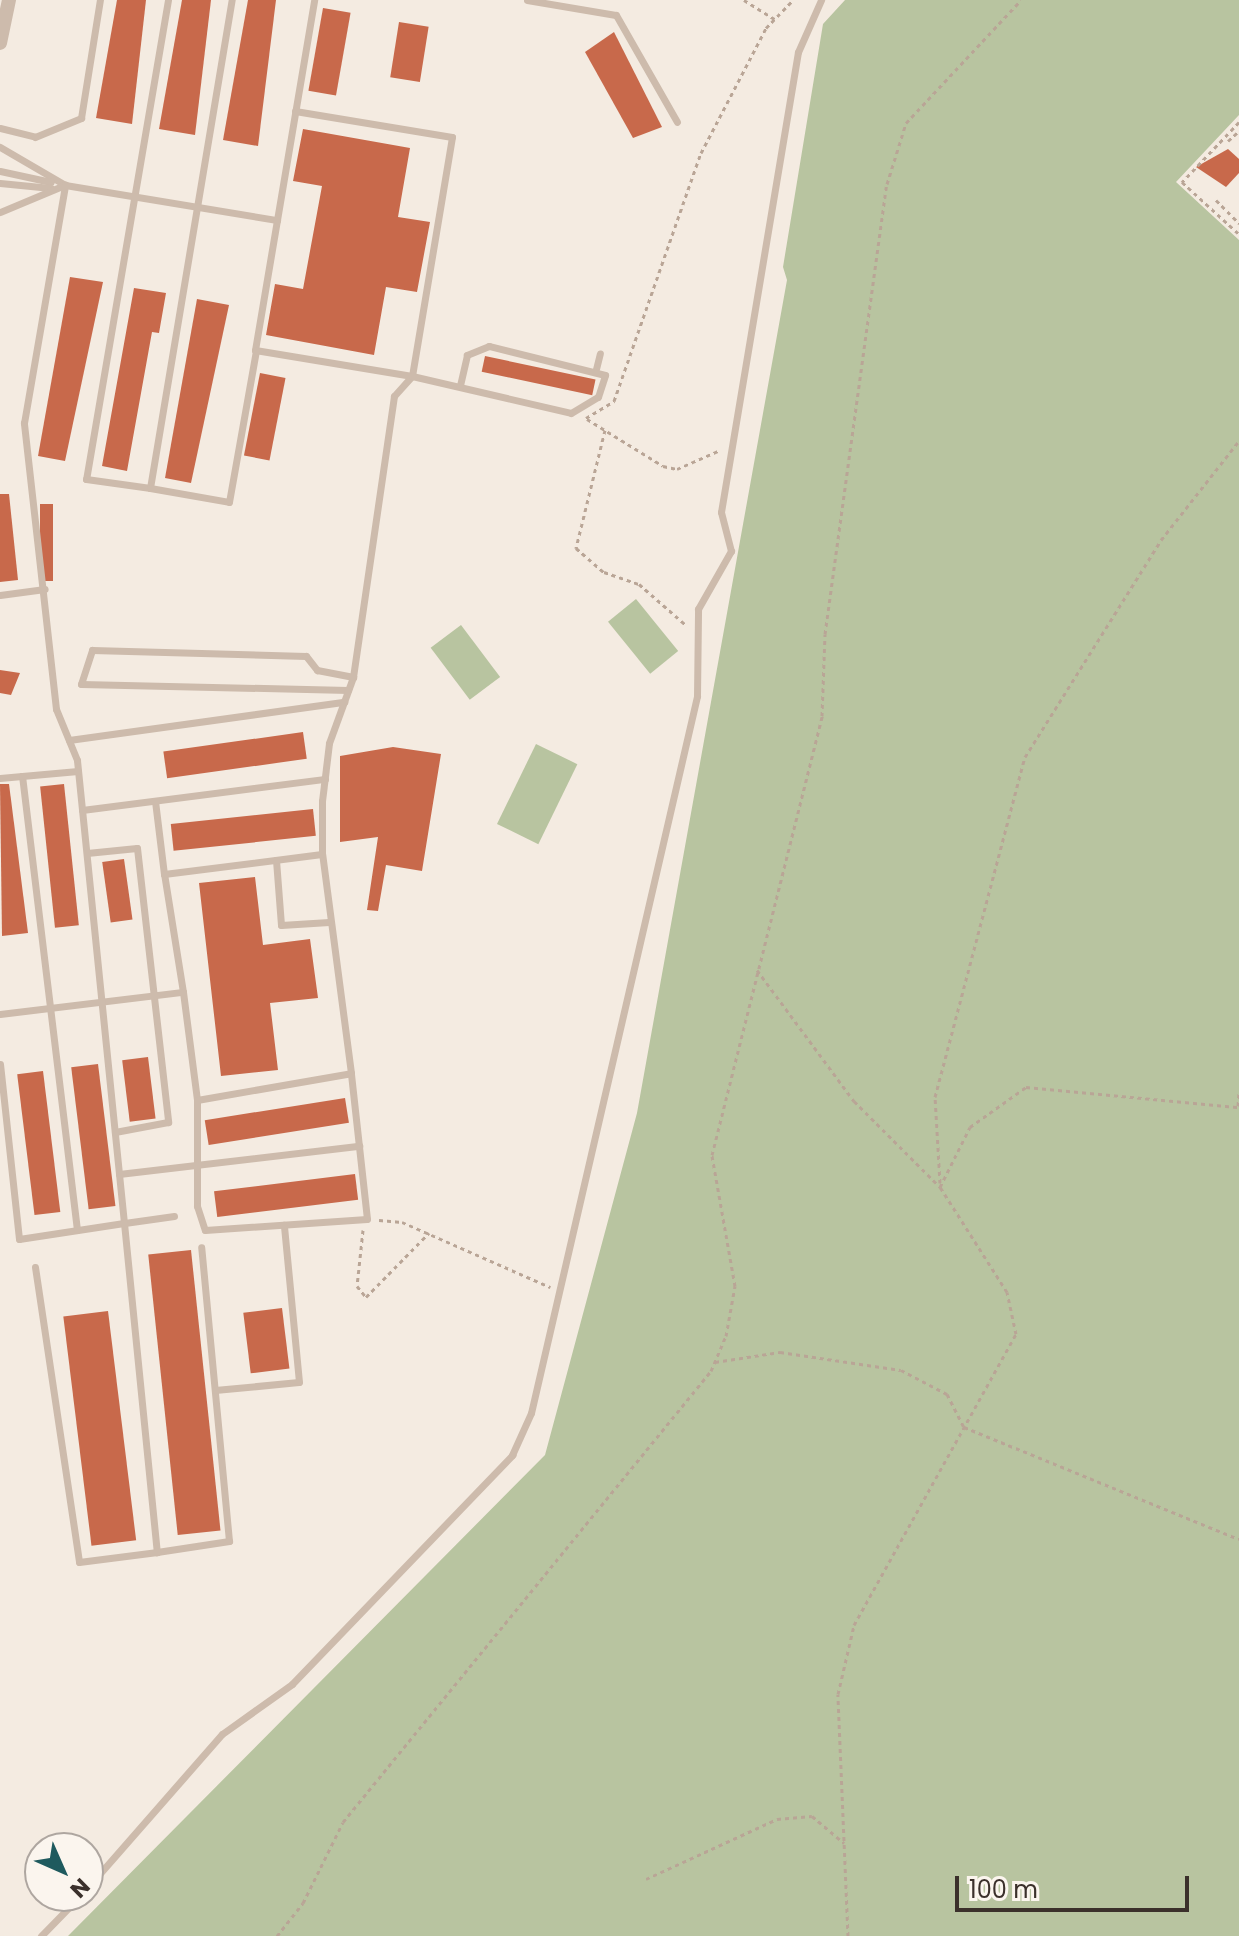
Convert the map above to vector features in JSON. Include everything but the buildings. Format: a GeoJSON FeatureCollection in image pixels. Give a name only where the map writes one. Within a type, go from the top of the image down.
{"type":"FeatureCollection","features":[{"type":"Feature","properties":{"kind":"street"},"geometry":{"type":"LineString","coordinates":[[0,43],[9,0]]}},
{"type":"Feature","properties":{"kind":"lane"},"geometry":{"type":"LineString","coordinates":[[0,128],[35,137],[81,118],[100,0]]}},
{"type":"Feature","properties":{"kind":"lane"},"geometry":{"type":"LineString","coordinates":[[168,0],[86,479],[229,502],[314,0]]}},
{"type":"Feature","properties":{"kind":"lane"},"geometry":{"type":"LineString","coordinates":[[150,488],[232,0]]}},
{"type":"Feature","properties":{"kind":"lane"},"geometry":{"type":"LineString","coordinates":[[527,0],[616,15],[677,122]]}},
{"type":"Feature","properties":{"kind":"lane"},"geometry":{"type":"LineString","coordinates":[[104,1869],[222,1734],[292,1684],[512,1455],[564,1295],[697,696],[698,609],[731,551],[721,512],[731,450],[798,52],[821,0]]}},
{"type":"Feature","properties":{"kind":"lane"},"geometry":{"type":"LineString","coordinates":[[155,801],[197,1100],[201,1165],[197,1206],[205,1230],[367,1219],[322,854],[325,779],[353,677],[394,396],[412,376],[452,137],[295,111]]}},
{"type":"Feature","properties":{"kind":"lane"},"geometry":{"type":"LineString","coordinates":[[0,147],[65,185]]}},
{"type":"Feature","properties":{"kind":"lane"},"geometry":{"type":"LineString","coordinates":[[0,171],[65,185],[277,220]]}},
{"type":"Feature","properties":{"kind":"lane"},"geometry":{"type":"LineString","coordinates":[[0,183],[36,191],[65,185]]}},
{"type":"Feature","properties":{"kind":"lane"},"geometry":{"type":"LineString","coordinates":[[0,212],[65,185]]}},
{"type":"Feature","properties":{"kind":"lane"},"geometry":{"type":"LineString","coordinates":[[65,185],[24,423],[45,589],[56,709],[78,771],[157,1552]]}},
{"type":"Feature","properties":{"kind":"lane"},"geometry":{"type":"LineString","coordinates":[[256,350],[412,376],[571,413],[598,397],[605,375],[596,369],[489,346],[467,355],[460,386]]}},
{"type":"Feature","properties":{"kind":"lane"},"geometry":{"type":"LineString","coordinates":[[596,369],[600,353]]}},
{"type":"Feature","properties":{"kind":"lane"},"geometry":{"type":"LineString","coordinates":[[0,595],[45,589]]}},
{"type":"Feature","properties":{"kind":"lane"},"geometry":{"type":"LineString","coordinates":[[348,690],[81,684],[92,650],[306,656],[317,670],[353,677]]}},
{"type":"Feature","properties":{"kind":"lane"},"geometry":{"type":"LineString","coordinates":[[69,740],[344,702]]}},
{"type":"Feature","properties":{"kind":"lane"},"geometry":{"type":"LineString","coordinates":[[0,778],[78,771]]}},
{"type":"Feature","properties":{"kind":"lane"},"geometry":{"type":"LineString","coordinates":[[22,776],[77,1230]]}},
{"type":"Feature","properties":{"kind":"lane"},"geometry":{"type":"LineString","coordinates":[[82,810],[325,779]]}},
{"type":"Feature","properties":{"kind":"lane"},"geometry":{"type":"LineString","coordinates":[[87,853],[137,848],[168,1122],[115,1132]]}},
{"type":"Feature","properties":{"kind":"lane"},"geometry":{"type":"LineString","coordinates":[[164,874],[322,854]]}},
{"type":"Feature","properties":{"kind":"lane"},"geometry":{"type":"LineString","coordinates":[[276,860],[281,925],[329,922]]}},
{"type":"Feature","properties":{"kind":"lane"},"geometry":{"type":"LineString","coordinates":[[0,1014],[183,992]]}},
{"type":"Feature","properties":{"kind":"lane"},"geometry":{"type":"LineString","coordinates":[[0,1064],[19,1239],[174,1216]]}},
{"type":"Feature","properties":{"kind":"lane"},"geometry":{"type":"LineString","coordinates":[[197,1100],[351,1073]]}},
{"type":"Feature","properties":{"kind":"lane"},"geometry":{"type":"LineString","coordinates":[[119,1174],[359,1146]]}},
{"type":"Feature","properties":{"kind":"lane"},"geometry":{"type":"LineString","coordinates":[[215,1390],[299,1382],[284,1225]]}},
{"type":"Feature","properties":{"kind":"lane"},"geometry":{"type":"LineString","coordinates":[[35,1267],[79,1562],[229,1541],[201,1247]]}},
{"type":"Feature","properties":{"kind":"lane"},"geometry":{"type":"LineString","coordinates":[[41,1936],[64,1912]]}},
{"type":"Feature","properties":{"kind":"path"},"geometry":{"type":"LineString","coordinates":[[744,0],[775,19]]}},
{"type":"Feature","properties":{"kind":"path"},"geometry":{"type":"LineString","coordinates":[[587,419],[614,401],[701,153],[775,19],[793,0]]}},
{"type":"Feature","properties":{"kind":"path"},"geometry":{"type":"LineString","coordinates":[[277,1936],[309,1894],[343,1822],[715,1362],[735,1286],[712,1155],[822,716],[825,634],[887,184],[906,123],[1021,0]]}},
{"type":"Feature","properties":{"kind":"path"},"geometry":{"type":"LineString","coordinates":[[1239,122],[1182,182],[1239,234]]}},
{"type":"Feature","properties":{"kind":"path"},"geometry":{"type":"LineString","coordinates":[[1228,141],[1239,131]]}},
{"type":"Feature","properties":{"kind":"path"},"geometry":{"type":"LineString","coordinates":[[1216,200],[1239,223]]}},
{"type":"Feature","properties":{"kind":"path"},"geometry":{"type":"LineString","coordinates":[[571,413],[677,469],[711,449],[731,450]]}},
{"type":"Feature","properties":{"kind":"path"},"geometry":{"type":"LineString","coordinates":[[605,430],[576,548],[604,572],[639,584],[697,635]]}},
{"type":"Feature","properties":{"kind":"path"},"geometry":{"type":"LineString","coordinates":[[940,1187],[935,1097],[1025,757],[1161,540],[1239,441]]}},
{"type":"Feature","properties":{"kind":"path"},"geometry":{"type":"LineString","coordinates":[[757,970],[854,1101],[940,1187],[1007,1292],[1016,1334],[854,1625],[838,1694],[848,1936]]}},
{"type":"Feature","properties":{"kind":"path"},"geometry":{"type":"LineString","coordinates":[[940,1187],[970,1127],[1026,1087],[1239,1107],[1239,1093]]}},
{"type":"Feature","properties":{"kind":"path"},"geometry":{"type":"LineString","coordinates":[[429,1233],[366,1297],[357,1286],[367,1219],[429,1233],[564,1295]]}},
{"type":"Feature","properties":{"kind":"path"},"geometry":{"type":"LineString","coordinates":[[715,1362],[780,1352],[844,1356],[901,1370],[947,1394],[964,1427],[1239,1539]]}},
{"type":"Feature","properties":{"kind":"path"},"geometry":{"type":"LineString","coordinates":[[646,1879],[777,1819],[812,1816],[844,1843]]}},
{"type":"Feature","properties":{"kind":"green space"},"geometry":{"type":"Polygon","coordinates":[[[845,0],[1239,0],[1239,115],[1176,182],[1239,240],[1239,1936],[68,1936],[92,1912],[104,1912],[104,1900],[545,1455],[637,1113],[787,280],[783,267],[823,24],[845,0]]]}},
{"type":"Feature","properties":{"kind":"green space"},"geometry":{"type":"Polygon","coordinates":[[[636,599],[678,651],[650,674],[608,622],[636,599]]]}},
{"type":"Feature","properties":{"kind":"green space"},"geometry":{"type":"Polygon","coordinates":[[[461,625],[500,677],[470,700],[431,648],[461,625]]]}},
{"type":"Feature","properties":{"kind":"green space"},"geometry":{"type":"Polygon","coordinates":[[[536,744],[577,764],[538,844],[497,824],[536,744]]]}}]}
